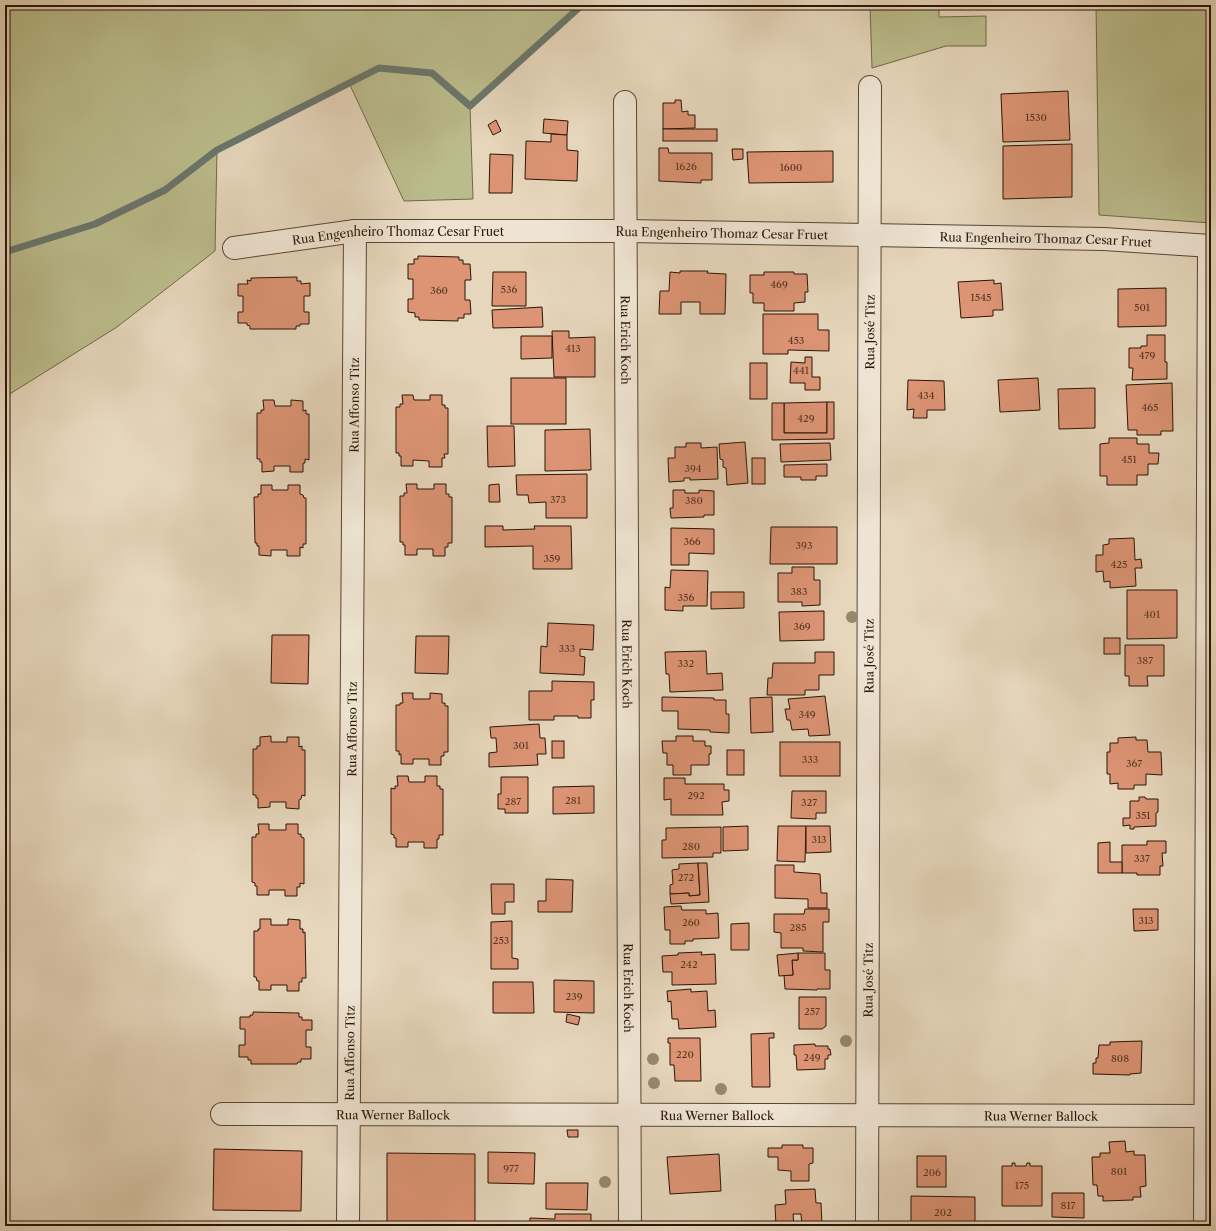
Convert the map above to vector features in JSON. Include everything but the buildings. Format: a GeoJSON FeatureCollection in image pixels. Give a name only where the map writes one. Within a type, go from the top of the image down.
{"type":"FeatureCollection","features":[{"type":"Feature","properties":{"kind":"street","name":"Rua José Titz"},"geometry":{"type":"LineString","coordinates":[[867,1226],[870,87]]}},
{"type":"Feature","properties":{"kind":"street","name":"Rua Erich Koch"},"geometry":{"type":"LineString","coordinates":[[625,102],[630,1226]]}},
{"type":"Feature","properties":{"kind":"street","name":"Rua Engenheiro Thomaz Cesar Fruet"},"geometry":{"type":"LineString","coordinates":[[234,248],[355,231],[626,231],[1104,239],[1210,246]]}},
{"type":"Feature","properties":{"kind":"street","name":"Rua Affonso Titz"},"geometry":{"type":"LineString","coordinates":[[348,1226],[355,231]]}},
{"type":"Feature","properties":{"kind":"street"},"geometry":{"type":"LineString","coordinates":[[1205,1226],[1208,1116],[1210,246]]}},
{"type":"Feature","properties":{"kind":"street","name":"Rua Werner Ballock"},"geometry":{"type":"LineString","coordinates":[[222,1114],[1208,1116]]}},
{"type":"Feature","properties":{"kind":"green space"},"geometry":{"type":"Polygon","coordinates":[[[5,5],[582,5],[470,106],[473,199],[404,201],[349,83],[217,150],[215,251],[117,327],[5,397],[5,5]]]}},
{"type":"Feature","properties":{"kind":"green space"},"geometry":{"type":"Polygon","coordinates":[[[870,5],[939,5],[939,17],[986,16],[986,46],[946,46],[872,68],[870,5]]]}},
{"type":"Feature","properties":{"kind":"green space"},"geometry":{"type":"Polygon","coordinates":[[[1096,5],[1211,5],[1211,223],[1099,215],[1096,5]]]}},
{"type":"Feature","properties":{"kind":"waterway"},"geometry":{"type":"LineString","coordinates":[[5,252],[95,224],[165,190],[217,150],[379,68],[432,73],[470,106],[582,5]]}}]}
